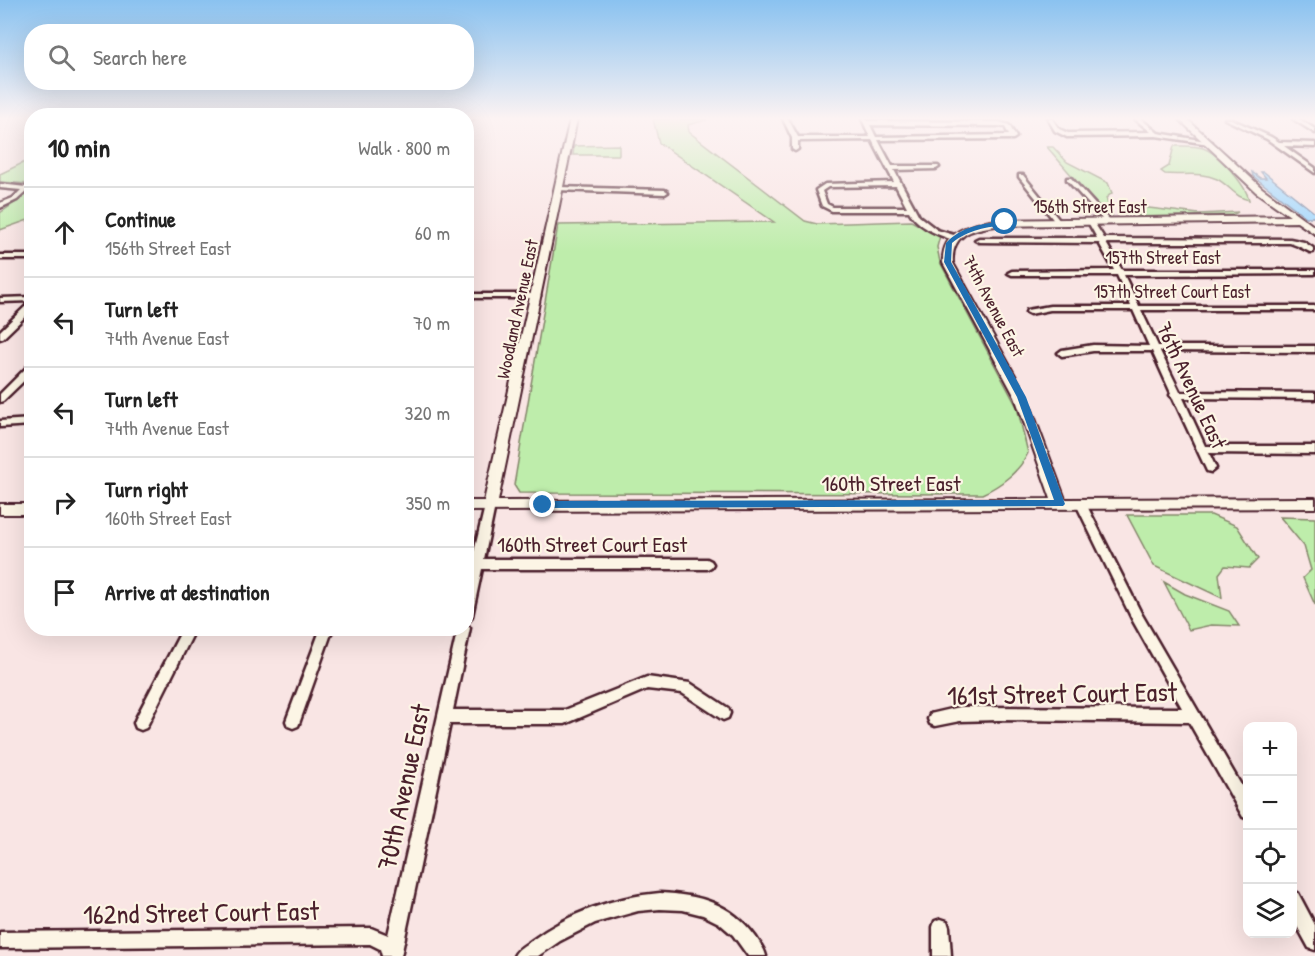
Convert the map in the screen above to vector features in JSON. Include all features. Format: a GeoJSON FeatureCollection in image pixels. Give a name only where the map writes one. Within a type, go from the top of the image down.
{"type":"FeatureCollection","features":[{"type":"Feature","properties":{"kind":"street","name":"Woodland Avenue East"},"geometry":{"type":"LineString","coordinates":[[490,506],[564,164]]}},
{"type":"Feature","properties":{"kind":"street","name":"74th Avenue East"},"geometry":{"type":"LineString","coordinates":[[888,164],[911,209],[923,224],[954,238],[947,248],[948,262],[1021,397],[1060,504]]}},
{"type":"Feature","properties":{"kind":"street"},"geometry":{"type":"LineString","coordinates":[[1232,164],[1259,190],[1315,231]]}},
{"type":"Feature","properties":{"kind":"street"},"geometry":{"type":"LineString","coordinates":[[890,168],[936,167]]}},
{"type":"Feature","properties":{"kind":"street"},"geometry":{"type":"LineString","coordinates":[[1021,176],[1058,222]]}},
{"type":"Feature","properties":{"kind":"street"},"geometry":{"type":"LineString","coordinates":[[1069,179],[1108,222]]}},
{"type":"Feature","properties":{"kind":"street"},"geometry":{"type":"LineString","coordinates":[[898,184],[824,186],[819,190],[824,205],[829,208],[911,209]]}},
{"type":"Feature","properties":{"kind":"street"},"geometry":{"type":"LineString","coordinates":[[0,186],[24,187]]}},
{"type":"Feature","properties":{"kind":"street"},"geometry":{"type":"LineString","coordinates":[[559,189],[665,192]]}},
{"type":"Feature","properties":{"kind":"street"},"geometry":{"type":"LineString","coordinates":[[3,205],[21,195],[24,190]]}},
{"type":"Feature","properties":{"kind":"street"},"geometry":{"type":"LineString","coordinates":[[1229,222],[1261,212],[1264,203],[1259,190]]}},
{"type":"Feature","properties":{"kind":"street"},"geometry":{"type":"LineString","coordinates":[[1229,222],[1299,219]]}},
{"type":"Feature","properties":{"kind":"street","name":"76th Avenue East"},"geometry":{"type":"LineString","coordinates":[[1091,222],[1119,272],[1210,468]]}},
{"type":"Feature","properties":{"kind":"street","name":"156th Street East"},"geometry":{"type":"LineString","coordinates":[[954,238],[970,229],[988,224],[1229,222]]}},
{"type":"Feature","properties":{"kind":"street"},"geometry":{"type":"LineString","coordinates":[[979,240],[1290,241],[1310,250]]}},
{"type":"Feature","properties":{"kind":"street"},"geometry":{"type":"LineString","coordinates":[[0,257],[24,255]]}},
{"type":"Feature","properties":{"kind":"street","name":"157th Street East"},"geometry":{"type":"LineString","coordinates":[[1012,273],[1315,273]]}},
{"type":"Feature","properties":{"kind":"street"},"geometry":{"type":"LineString","coordinates":[[474,296],[536,296]]}},
{"type":"Feature","properties":{"kind":"street"},"geometry":{"type":"LineString","coordinates":[[0,300],[24,299]]}},
{"type":"Feature","properties":{"kind":"street","name":"157th Street Court East"},"geometry":{"type":"LineString","coordinates":[[1030,312],[1050,308],[1315,308]]}},
{"type":"Feature","properties":{"kind":"street"},"geometry":{"type":"LineString","coordinates":[[0,336],[24,313]]}},
{"type":"Feature","properties":{"kind":"street"},"geometry":{"type":"LineString","coordinates":[[1062,353],[1076,349],[1315,349]]}},
{"type":"Feature","properties":{"kind":"street"},"geometry":{"type":"LineString","coordinates":[[0,399],[24,375]]}},
{"type":"Feature","properties":{"kind":"street"},"geometry":{"type":"LineString","coordinates":[[1175,395],[1315,396]]}},
{"type":"Feature","properties":{"kind":"street"},"geometry":{"type":"LineString","coordinates":[[0,424],[24,422]]}},
{"type":"Feature","properties":{"kind":"street"},"geometry":{"type":"LineString","coordinates":[[1203,449],[1315,450]]}},
{"type":"Feature","properties":{"kind":"street","name":"160th Street East"},"geometry":{"type":"LineString","coordinates":[[474,506],[1315,503]]}},
{"type":"Feature","properties":{"kind":"street"},"geometry":{"type":"LineString","coordinates":[[1081,504],[1104,556],[1191,715],[1243,803]]}},
{"type":"Feature","properties":{"kind":"street"},"geometry":{"type":"LineString","coordinates":[[474,581],[490,506]]}},
{"type":"Feature","properties":{"kind":"street"},"geometry":{"type":"LineString","coordinates":[[0,509],[24,509]]}},
{"type":"Feature","properties":{"kind":"street","name":"160th Street Court East"},"geometry":{"type":"LineString","coordinates":[[478,564],[707,564]]}},
{"type":"Feature","properties":{"kind":"street"},"geometry":{"type":"LineString","coordinates":[[141,723],[185,636]]}},
{"type":"Feature","properties":{"kind":"street"},"geometry":{"type":"LineString","coordinates":[[293,721],[324,636]]}},
{"type":"Feature","properties":{"kind":"street","name":"70th Avenue East"},"geometry":{"type":"LineString","coordinates":[[392,956],[462,636]]}},
{"type":"Feature","properties":{"kind":"street"},"geometry":{"type":"LineString","coordinates":[[445,717],[565,717],[646,683],[685,687],[723,714]]}},
{"type":"Feature","properties":{"kind":"street","name":"161st Street Court East"},"geometry":{"type":"LineString","coordinates":[[935,719],[960,714],[998,713],[1191,715]]}},
{"type":"Feature","properties":{"kind":"street"},"geometry":{"type":"LineString","coordinates":[[524,956],[553,935],[589,916],[640,902],[670,902],[697,906],[726,918],[759,955]]}},
{"type":"Feature","properties":{"kind":"street"},"geometry":{"type":"LineString","coordinates":[[1297,907],[1315,942]]}},
{"type":"Feature","properties":{"kind":"street"},"geometry":{"type":"LineString","coordinates":[[941,927],[942,956]]}},
{"type":"Feature","properties":{"kind":"street","name":"162nd Street Court East"},"geometry":{"type":"LineString","coordinates":[[0,940],[371,936],[386,943],[392,956]]}},
{"type":"Feature","properties":{"kind":"green space"},"geometry":{"type":"Polygon","coordinates":[[[24,164],[24,184],[0,182],[0,174],[24,164]]]}},
{"type":"Feature","properties":{"kind":"green space"},"geometry":{"type":"Polygon","coordinates":[[[689,164],[730,164],[805,221],[817,224],[911,221],[940,236],[937,247],[940,262],[1017,407],[1028,453],[1015,472],[996,487],[982,494],[519,493],[514,485],[558,225],[774,222],[689,164]]]}},
{"type":"Feature","properties":{"kind":"green space"},"geometry":{"type":"Polygon","coordinates":[[[1061,164],[1070,164],[1108,183],[1112,193],[1106,198],[1112,215],[1105,214],[1061,164]]]}},
{"type":"Feature","properties":{"kind":"green space"},"geometry":{"type":"Polygon","coordinates":[[[1170,164],[1224,164],[1243,186],[1249,200],[1240,197],[1211,177],[1198,174],[1165,174],[1161,171],[1170,164]]]}},
{"type":"Feature","properties":{"kind":"green space"},"geometry":{"type":"Polygon","coordinates":[[[24,197],[24,221],[0,230],[0,213],[24,197]]]}},
{"type":"Feature","properties":{"kind":"green space"},"geometry":{"type":"Polygon","coordinates":[[[1132,206],[1199,214],[1238,212],[1232,215],[1142,217],[1129,211],[1132,206]]]}},
{"type":"Feature","properties":{"kind":"green space"},"geometry":{"type":"Polygon","coordinates":[[[1127,515],[1211,515],[1237,526],[1258,559],[1249,568],[1225,566],[1219,574],[1222,598],[1154,566],[1127,515]]]}},
{"type":"Feature","properties":{"kind":"green space"},"geometry":{"type":"Polygon","coordinates":[[[1280,517],[1315,518],[1315,605],[1303,578],[1311,570],[1304,546],[1280,517]]]}},
{"type":"Feature","properties":{"kind":"green space"},"geometry":{"type":"Polygon","coordinates":[[[1164,582],[1185,594],[1229,611],[1239,626],[1211,625],[1189,630],[1164,582]]]}},
{"type":"Feature","properties":{"kind":"water"},"geometry":{"type":"Polygon","coordinates":[[[1252,172],[1260,178],[1266,178],[1261,172],[1264,172],[1315,213],[1315,217],[1306,217],[1253,176],[1252,172]]]}},
{"type":"Feature","properties":{"kind":"route"},"geometry":{"type":"LineString","coordinates":[[543,505],[1060,504],[1029,414],[952,272],[946,254],[949,243],[964,231],[978,226],[1005,222]]}}]}
